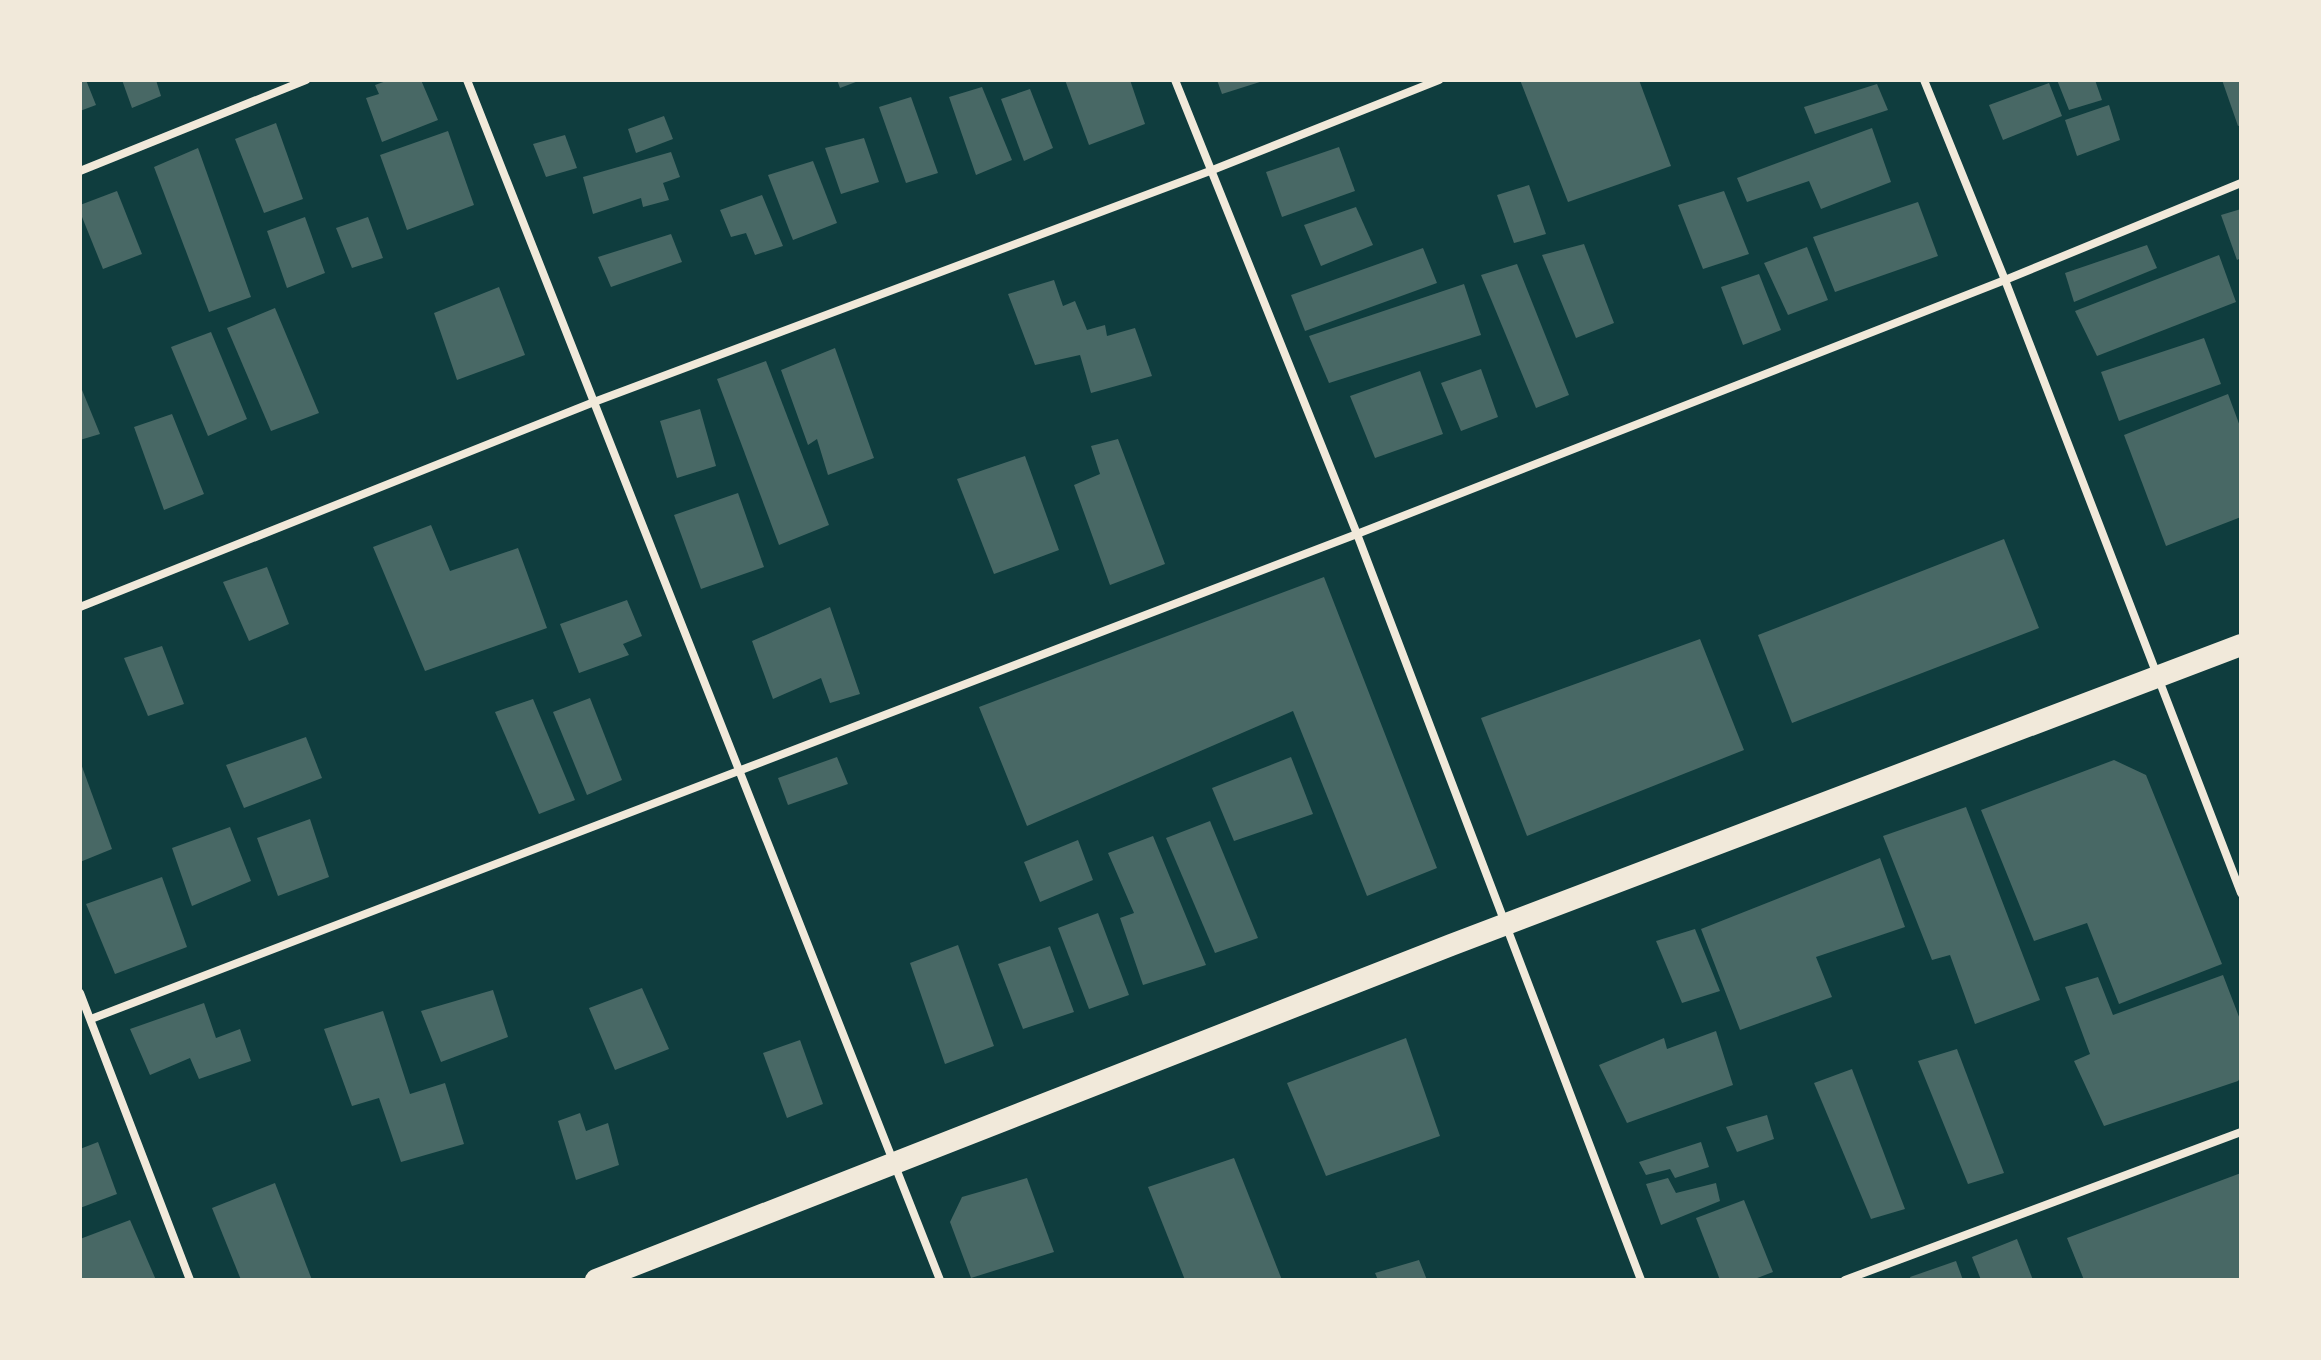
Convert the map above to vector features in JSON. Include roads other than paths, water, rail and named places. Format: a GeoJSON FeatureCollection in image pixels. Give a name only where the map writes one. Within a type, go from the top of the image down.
{"type":"FeatureCollection","features":[{"type":"Feature","properties":{"kind":"highway"},"geometry":{"type":"LineString","coordinates":[[596,1280],[1505,926],[2241,645]]}},
{"type":"Feature","properties":{"kind":"street"},"geometry":{"type":"LineString","coordinates":[[80,171],[306,80]]}},
{"type":"Feature","properties":{"kind":"street"},"geometry":{"type":"LineString","coordinates":[[467,80],[940,1280]]}},
{"type":"Feature","properties":{"kind":"street"},"geometry":{"type":"LineString","coordinates":[[1175,80],[1357,534],[1641,1280]]}},
{"type":"Feature","properties":{"kind":"street"},"geometry":{"type":"LineString","coordinates":[[80,607],[594,402],[1210,171],[1439,80]]}},
{"type":"Feature","properties":{"kind":"street"},"geometry":{"type":"LineString","coordinates":[[1924,80],[2160,677],[2241,893]]}},
{"type":"Feature","properties":{"kind":"street"},"geometry":{"type":"LineString","coordinates":[[91,1019],[1357,534],[2005,280],[2241,183]]}},
{"type":"Feature","properties":{"kind":"street"},"geometry":{"type":"LineString","coordinates":[[80,993],[190,1280]]}},
{"type":"Feature","properties":{"kind":"street"},"geometry":{"type":"LineString","coordinates":[[1845,1280],[2241,1132]]}}]}
